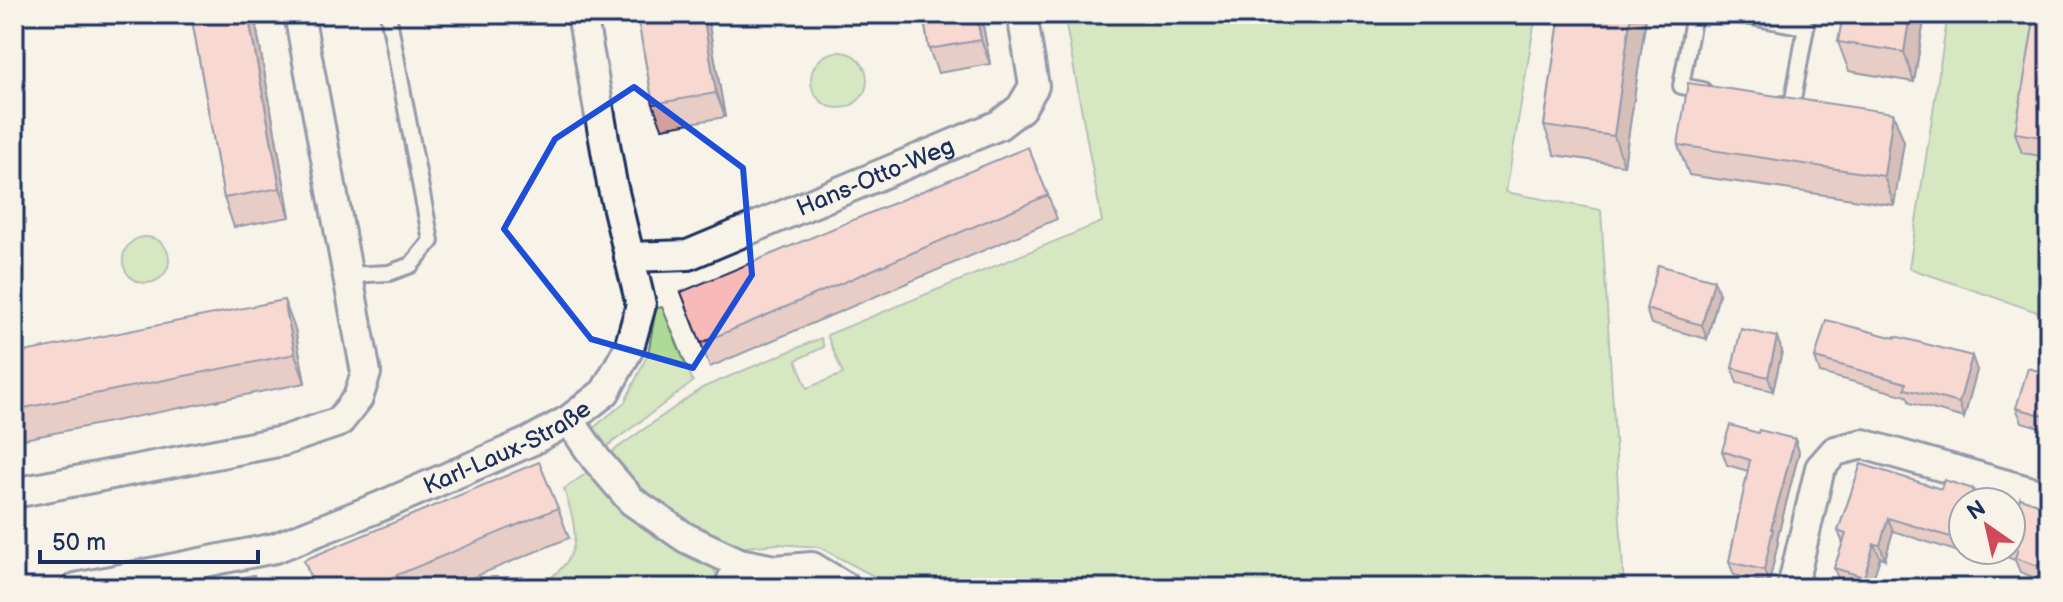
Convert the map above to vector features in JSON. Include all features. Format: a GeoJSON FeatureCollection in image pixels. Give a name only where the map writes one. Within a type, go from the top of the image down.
{"type":"FeatureCollection","features":[{"type":"Feature","properties":{"kind":"street"},"geometry":{"type":"LineString","coordinates":[[14,493],[283,441],[339,422],[358,398],[366,373],[299,14]]}},
{"type":"Feature","properties":{"kind":"street","name":"Karl-Laux-Straße"},"geometry":{"type":"LineString","coordinates":[[76,588],[275,548],[480,464],[569,420],[605,392],[629,348],[641,305],[612,184],[582,14]]}},
{"type":"Feature","properties":{"kind":"street","name":"Hans-Otto-Weg"},"geometry":{"type":"LineString","coordinates":[[629,257],[688,255],[999,125],[1021,108],[1034,86],[1022,14]]}},
{"type":"Feature","properties":{"kind":"street"},"geometry":{"type":"LineString","coordinates":[[569,420],[596,459],[632,501],[734,576],[812,567],[847,588]]}},
{"type":"Feature","properties":{"kind":"street"},"geometry":{"type":"LineString","coordinates":[[1792,588],[1820,468],[1835,451],[1863,444],[2049,497]]}},
{"type":"Feature","properties":{"kind":"lane"},"geometry":{"type":"LineString","coordinates":[[347,275],[389,273],[411,265],[431,241],[388,14]]}},
{"type":"Feature","properties":{"kind":"lane"},"geometry":{"type":"LineString","coordinates":[[1694,14],[1681,86],[1723,93]]}},
{"type":"Feature","properties":{"kind":"lane"},"geometry":{"type":"LineString","coordinates":[[1734,14],[1795,18],[1806,27],[1792,105],[1764,100]]}},
{"type":"Feature","properties":{"kind":"highlighted area"},"geometry":{"type":"Polygon","coordinates":[[[634,87],[743,168],[752,275],[693,368],[591,339],[504,229],[555,139],[634,87]]]}},
{"type":"Feature","properties":{"kind":"green space"},"geometry":{"type":"Polygon","coordinates":[[[1064,14],[1536,14],[1506,192],[1601,210],[1624,586],[1647,588],[896,588],[819,547],[778,544],[733,548],[645,505],[602,459],[702,388],[821,338],[824,347],[796,360],[807,388],[843,374],[827,335],[1102,222],[1064,14]]]}},
{"type":"Feature","properties":{"kind":"green space"},"geometry":{"type":"Polygon","coordinates":[[[1948,14],[2049,14],[2049,316],[1909,268],[1948,14]]]}},
{"type":"Feature","properties":{"kind":"green space"},"geometry":{"type":"Polygon","coordinates":[[[839,52],[859,60],[867,80],[859,100],[839,108],[819,100],[811,80],[819,60],[839,52]]]}},
{"type":"Feature","properties":{"kind":"green space"},"geometry":{"type":"Polygon","coordinates":[[[146,237],[155,238],[162,244],[168,251],[168,269],[162,276],[155,282],[146,283],[137,282],[130,276],[124,269],[123,260],[124,251],[130,244],[137,238],[146,237]]]}},
{"type":"Feature","properties":{"kind":"green space"},"geometry":{"type":"Polygon","coordinates":[[[662,307],[693,382],[598,453],[586,434],[625,402],[648,354],[656,308],[662,307]]]}},
{"type":"Feature","properties":{"kind":"green space"},"geometry":{"type":"Polygon","coordinates":[[[590,471],[712,563],[721,588],[536,588],[570,557],[575,534],[564,489],[590,471]]]}},
{"type":"Feature","properties":{"kind":"building"},"geometry":{"type":"Polygon","coordinates":[[[191,14],[248,14],[280,188],[224,198],[191,14]]]}},
{"type":"Feature","properties":{"kind":"building"},"geometry":{"type":"Polygon","coordinates":[[[637,14],[703,14],[716,93],[653,104],[637,14]]]}},
{"type":"Feature","properties":{"kind":"building"},"geometry":{"type":"Polygon","coordinates":[[[923,14],[976,14],[981,40],[929,49],[923,14]]]}},
{"type":"Feature","properties":{"kind":"building"},"geometry":{"type":"Polygon","coordinates":[[[1560,14],[1631,14],[1614,136],[1544,126],[1560,14]]]}},
{"type":"Feature","properties":{"kind":"building"},"geometry":{"type":"Polygon","coordinates":[[[1843,14],[1910,14],[1904,52],[1838,42],[1843,14]]]}},
{"type":"Feature","properties":{"kind":"building"},"geometry":{"type":"Polygon","coordinates":[[[2035,14],[2049,14],[2049,138],[2015,133],[2035,14]]]}},
{"type":"Feature","properties":{"kind":"building"},"geometry":{"type":"Polygon","coordinates":[[[1688,83],[1893,113],[1884,176],[1678,145],[1688,83]]]}},
{"type":"Feature","properties":{"kind":"building"},"geometry":{"type":"Polygon","coordinates":[[[1028,147],[1048,195],[701,343],[681,292],[1028,147]]]}},
{"type":"Feature","properties":{"kind":"building"},"geometry":{"type":"Polygon","coordinates":[[[1658,265],[1714,280],[1702,325],[1646,309],[1658,265]]]}},
{"type":"Feature","properties":{"kind":"building"},"geometry":{"type":"Polygon","coordinates":[[[284,300],[295,354],[14,410],[14,354],[284,300]]]}},
{"type":"Feature","properties":{"kind":"building"},"geometry":{"type":"Polygon","coordinates":[[[1826,320],[1972,356],[1959,403],[1905,389],[1906,383],[1815,358],[1826,320]]]}},
{"type":"Feature","properties":{"kind":"building"},"geometry":{"type":"Polygon","coordinates":[[[1741,329],[1777,337],[1768,377],[1732,368],[1741,329]]]}},
{"type":"Feature","properties":{"kind":"building"},"geometry":{"type":"Polygon","coordinates":[[[2028,368],[2049,374],[2049,417],[2016,408],[2028,368]]]}},
{"type":"Feature","properties":{"kind":"building"},"geometry":{"type":"Polygon","coordinates":[[[1730,425],[1795,439],[1771,529],[1764,570],[1729,562],[1750,460],[1722,451],[1730,425]]]}},
{"type":"Feature","properties":{"kind":"building"},"geometry":{"type":"Polygon","coordinates":[[[539,462],[558,508],[366,588],[315,588],[304,560],[539,462]]]}},
{"type":"Feature","properties":{"kind":"building"},"geometry":{"type":"Polygon","coordinates":[[[1861,464],[1941,489],[1944,480],[1963,486],[1947,486],[1947,536],[1888,518],[1880,545],[1874,544],[1864,577],[1834,568],[1846,534],[1838,531],[1861,464]]]}},
{"type":"Feature","properties":{"kind":"building"},"geometry":{"type":"Polygon","coordinates":[[[2027,500],[2049,508],[2049,535],[2038,566],[2027,562],[2027,500]]]}},
{"type":"Feature","properties":{"kind":"building"},"geometry":{"type":"Polygon","coordinates":[[[254,575],[256,588],[190,588],[254,575]]]}}]}
